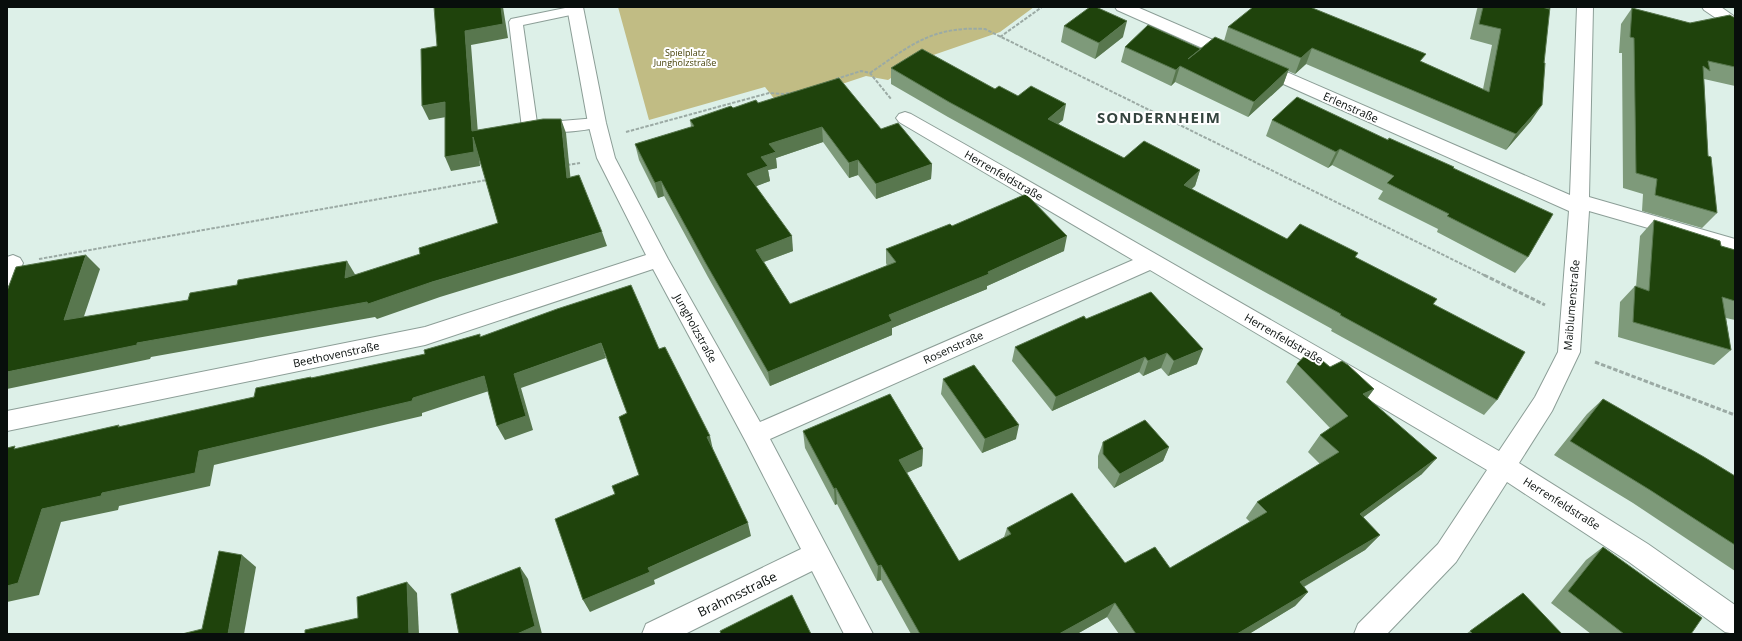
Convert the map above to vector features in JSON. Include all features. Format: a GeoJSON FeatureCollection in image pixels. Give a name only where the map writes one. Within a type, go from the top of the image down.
{"type":"FeatureCollection","features":[{"type":"Feature","properties":{"kind":"street","name":"Erlenstraße"},"geometry":{"type":"LineString","coordinates":[[1123,7],[1579,204],[1735,246]]}},
{"type":"Feature","properties":{"kind":"street","name":"Maiblumenstraße"},"geometry":{"type":"LineString","coordinates":[[1368,634],[1447,553],[1544,404],[1568,352],[1572,319],[1579,204],[1585,7]]}},
{"type":"Feature","properties":{"kind":"street"},"geometry":{"type":"LineString","coordinates":[[1710,7],[1735,24]]}},
{"type":"Feature","properties":{"kind":"street","name":"Jungholzstraße"},"geometry":{"type":"LineString","coordinates":[[575,8],[597,123],[606,158],[658,259],[755,435],[859,634]]}},
{"type":"Feature","properties":{"kind":"street","name":"Herrenfeldstraße"},"geometry":{"type":"LineString","coordinates":[[905,118],[1504,466],[1602,527],[1735,622]]}},
{"type":"Feature","properties":{"kind":"street","name":"Beethovenstraße"},"geometry":{"type":"LineString","coordinates":[[7,421],[425,336],[658,259]]}},
{"type":"Feature","properties":{"kind":"street","name":"Rosenstraße"},"geometry":{"type":"LineString","coordinates":[[755,435],[1151,260]]}},
{"type":"Feature","properties":{"kind":"street","name":"Brahmsstraße"},"geometry":{"type":"LineString","coordinates":[[656,634],[817,555]]}},
{"type":"Feature","properties":{"kind":"lane"},"geometry":{"type":"LineString","coordinates":[[575,8],[516,22],[530,128],[597,123]]}},
{"type":"Feature","properties":{"kind":"path"},"geometry":{"type":"LineString","coordinates":[[1000,37],[1042,7]]}},
{"type":"Feature","properties":{"kind":"path"},"geometry":{"type":"LineString","coordinates":[[870,73],[933,33],[967,27],[985,29],[1572,319]]}},
{"type":"Feature","properties":{"kind":"path"},"geometry":{"type":"LineString","coordinates":[[832,81],[861,71],[870,73],[905,118]]}},
{"type":"Feature","properties":{"kind":"path"},"geometry":{"type":"LineString","coordinates":[[647,126],[769,93],[783,94],[802,91]]}},
{"type":"Feature","properties":{"kind":"path"},"geometry":{"type":"LineString","coordinates":[[567,165],[606,158]]}},
{"type":"Feature","properties":{"kind":"path"},"geometry":{"type":"LineString","coordinates":[[10,271],[488,179]]}},
{"type":"Feature","properties":{"kind":"path"},"geometry":{"type":"LineString","coordinates":[[1568,352],[1735,415]]}},
{"type":"Feature","properties":{"kind":"green space","name":"Spielplatz Jungholzstraße"},"geometry":{"type":"Polygon","coordinates":[[[618,7],[1034,7],[1000,32],[916,61],[888,80],[866,76],[779,105],[765,87],[649,120],[618,7]]]}},
{"type":"Feature","properties":{"kind":"building"},"geometry":{"type":"Polygon","coordinates":[[[434,7],[501,7],[503,24],[465,31],[472,131],[543,119],[561,119],[567,178],[579,175],[602,232],[432,282],[368,304],[367,302],[137,343],[137,345],[7,372],[7,291],[16,267],[86,255],[64,320],[188,300],[190,293],[237,285],[238,280],[347,261],[345,278],[420,254],[419,248],[498,223],[473,137],[474,152],[445,157],[445,102],[422,106],[421,49],[437,46],[434,7]]]}},
{"type":"Feature","properties":{"kind":"building"},"geometry":{"type":"Polygon","coordinates":[[[1090,7],[1096,7],[1127,21],[1099,43],[1064,26],[1090,7]]]}},
{"type":"Feature","properties":{"kind":"building"},"geometry":{"type":"Polygon","coordinates":[[[1253,7],[1310,7],[1426,54],[1420,61],[1489,92],[1501,29],[1479,24],[1483,7],[1542,7],[1549,9],[1548,7],[1550,7],[1544,63],[1542,105],[1516,134],[1312,48],[1301,58],[1228,27],[1253,7]]]}},
{"type":"Feature","properties":{"kind":"building"},"geometry":{"type":"Polygon","coordinates":[[[1632,8],[1690,23],[1730,15],[1735,17],[1735,67],[1708,61],[1710,71],[1703,66],[1708,156],[1711,157],[1717,213],[1655,195],[1657,179],[1636,173],[1634,38],[1630,37],[1632,8]]]}},
{"type":"Feature","properties":{"kind":"building"},"geometry":{"type":"Polygon","coordinates":[[[1148,25],[1201,49],[1215,37],[1289,69],[1254,102],[1180,66],[1176,70],[1125,47],[1148,25]]]}},
{"type":"Feature","properties":{"kind":"building"},"geometry":{"type":"Polygon","coordinates":[[[922,49],[995,89],[999,86],[1018,96],[1031,86],[1066,104],[1048,119],[1124,158],[1144,141],[1200,170],[1184,185],[1287,239],[1300,224],[1358,253],[1355,257],[1437,299],[1433,304],[1525,352],[1497,400],[949,102],[891,68],[922,49]]]}},
{"type":"Feature","properties":{"kind":"building"},"geometry":{"type":"Polygon","coordinates":[[[839,78],[881,129],[898,123],[932,164],[876,184],[858,160],[849,163],[822,127],[769,144],[776,152],[761,157],[768,166],[747,174],[792,236],[756,250],[790,304],[896,262],[886,249],[950,224],[952,226],[1026,194],[1067,236],[988,272],[989,274],[889,315],[892,321],[768,372],[705,262],[661,181],[655,183],[635,144],[694,126],[690,120],[731,106],[733,108],[756,100],[758,103],[839,78]]]}},
{"type":"Feature","properties":{"kind":"building"},"geometry":{"type":"Polygon","coordinates":[[[1297,97],[1388,140],[1389,138],[1454,167],[1453,168],[1553,214],[1528,257],[1447,216],[1449,214],[1387,183],[1394,176],[1340,149],[1336,152],[1272,120],[1297,97]]]}},
{"type":"Feature","properties":{"kind":"building"},"geometry":{"type":"Polygon","coordinates":[[[1654,220],[1720,241],[1721,246],[1735,250],[1735,301],[1722,297],[1731,350],[1633,322],[1635,286],[1649,291],[1654,220]]]}},
{"type":"Feature","properties":{"kind":"building"},"geometry":{"type":"Polygon","coordinates":[[[631,285],[659,349],[665,347],[710,436],[707,437],[748,523],[648,568],[650,572],[583,600],[555,519],[615,494],[612,486],[639,475],[619,417],[627,413],[601,343],[514,374],[526,416],[497,426],[484,376],[413,398],[412,401],[199,451],[195,473],[102,493],[101,496],[42,509],[18,583],[7,586],[7,448],[15,446],[14,449],[119,425],[118,427],[254,397],[256,388],[425,354],[424,350],[480,334],[480,337],[557,309],[631,285]]]}},
{"type":"Feature","properties":{"kind":"building"},"geometry":{"type":"Polygon","coordinates":[[[1151,292],[1203,349],[1174,361],[1167,353],[1148,361],[1145,357],[1056,397],[1015,347],[1084,316],[1086,319],[1151,292]]]}},
{"type":"Feature","properties":{"kind":"building"},"geometry":{"type":"Polygon","coordinates":[[[1310,350],[1330,367],[1342,361],[1348,365],[1374,389],[1363,394],[1437,458],[1360,514],[1380,535],[1300,582],[1308,592],[1237,634],[1136,634],[1115,603],[1059,634],[920,634],[881,565],[878,566],[803,431],[890,394],[923,449],[899,460],[959,561],[1011,534],[1007,528],[1072,493],[1125,563],[1155,547],[1170,568],[1267,512],[1257,502],[1339,452],[1320,435],[1348,416],[1297,364],[1310,350]]]}},
{"type":"Feature","properties":{"kind":"building"},"geometry":{"type":"Polygon","coordinates":[[[974,365],[1019,425],[985,439],[943,379],[974,365]]]}},
{"type":"Feature","properties":{"kind":"building"},"geometry":{"type":"Polygon","coordinates":[[[1603,399],[1735,476],[1735,545],[1650,490],[1570,441],[1603,399]]]}},
{"type":"Feature","properties":{"kind":"building"},"geometry":{"type":"Polygon","coordinates":[[[1145,420],[1169,447],[1120,474],[1103,454],[1103,442],[1145,420]]]}},
{"type":"Feature","properties":{"kind":"building"},"geometry":{"type":"Polygon","coordinates":[[[1603,547],[1702,618],[1691,634],[1624,634],[1568,591],[1603,547]]]}},
{"type":"Feature","properties":{"kind":"building"},"geometry":{"type":"Polygon","coordinates":[[[219,551],[242,555],[228,634],[182,634],[202,629],[219,551]]]}},
{"type":"Feature","properties":{"kind":"building"},"geometry":{"type":"Polygon","coordinates":[[[520,567],[535,626],[517,634],[459,634],[451,594],[520,567]]]}},
{"type":"Feature","properties":{"kind":"building"},"geometry":{"type":"Polygon","coordinates":[[[407,582],[409,634],[305,634],[305,630],[358,618],[357,597],[407,582]]]}},
{"type":"Feature","properties":{"kind":"building"},"geometry":{"type":"Polygon","coordinates":[[[1523,593],[1562,634],[1473,634],[1470,631],[1523,593]]]}},
{"type":"Feature","properties":{"kind":"building"},"geometry":{"type":"Polygon","coordinates":[[[792,595],[811,634],[721,634],[720,631],[792,595]]]}},
{"type":"Feature","properties":{"kind":"district","name":"SONDERNHEIM"},"geometry":{"type":"Point","coordinates":[1159,117]}}]}
